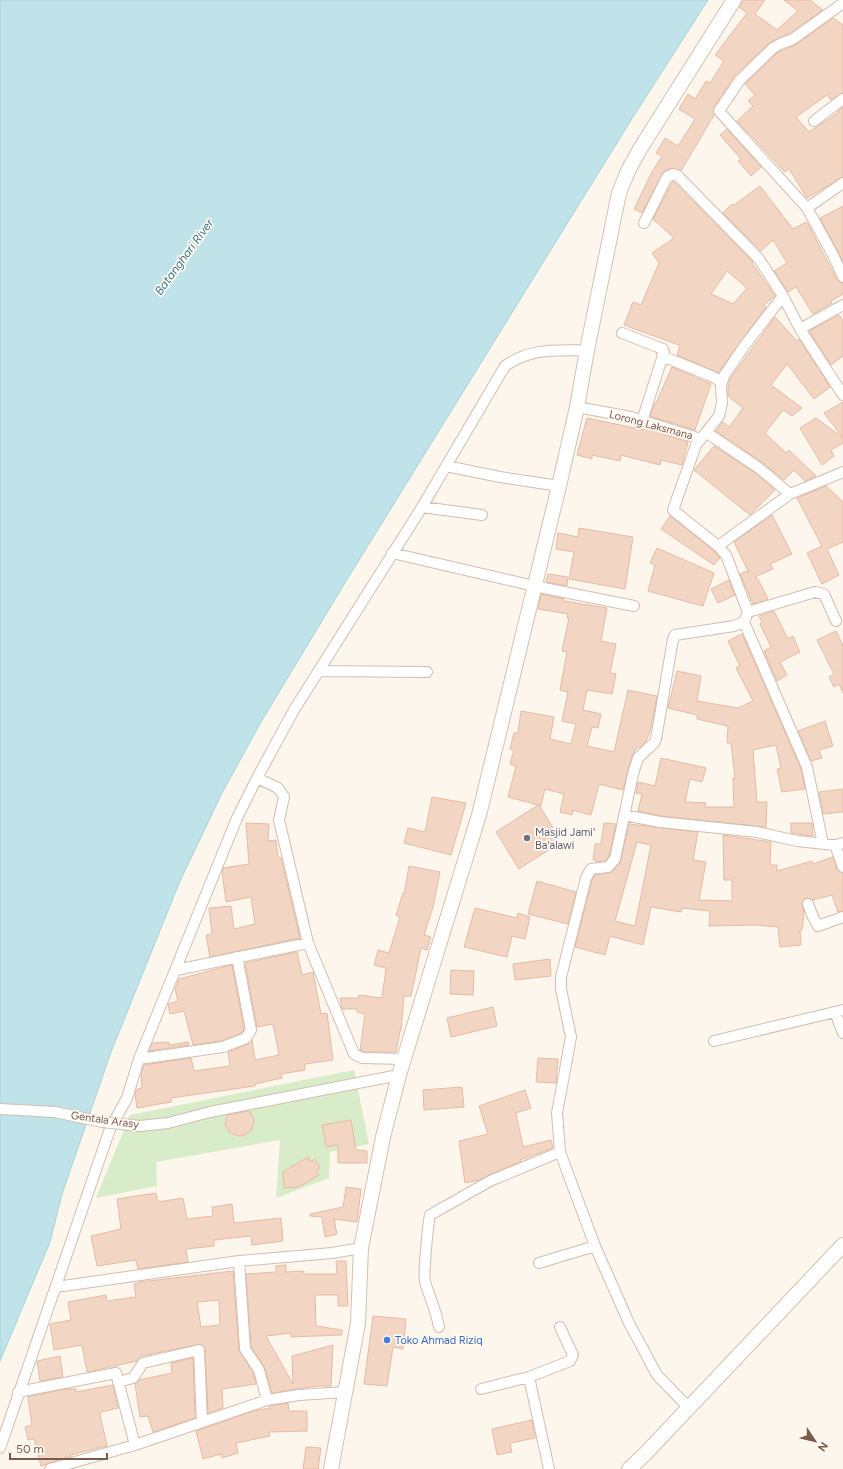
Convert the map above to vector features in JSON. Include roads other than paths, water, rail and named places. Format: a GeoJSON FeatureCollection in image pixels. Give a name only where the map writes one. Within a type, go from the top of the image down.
{"type":"FeatureCollection","features":[{"type":"Feature","properties":{"kind":"street"},"geometry":{"type":"LineString","coordinates":[[331,1469],[358,1323],[361,1248],[383,1137],[399,1075],[478,815],[577,407],[619,193],[628,170],[734,0]]}},
{"type":"Feature","properties":{"kind":"street"},"geometry":{"type":"LineString","coordinates":[[843,3],[793,39],[773,48],[740,80],[720,108],[720,113],[807,208],[833,255],[843,277]]}},
{"type":"Feature","properties":{"kind":"street"},"geometry":{"type":"LineString","coordinates":[[814,121],[843,98]]}},
{"type":"Feature","properties":{"kind":"street"},"geometry":{"type":"LineString","coordinates":[[644,223],[667,177],[673,174],[678,176],[760,259],[783,296],[800,329],[843,395]]}},
{"type":"Feature","properties":{"kind":"street"},"geometry":{"type":"LineString","coordinates":[[807,208],[843,183]]}},
{"type":"Feature","properties":{"kind":"street"},"geometry":{"type":"LineString","coordinates":[[783,296],[745,344],[724,376],[720,393],[722,403],[719,416],[696,445],[673,510],[718,546],[726,555],[746,617],[807,767],[823,844]]}},
{"type":"Feature","properties":{"kind":"street"},"geometry":{"type":"LineString","coordinates":[[800,329],[843,305]]}},
{"type":"Feature","properties":{"kind":"street"},"geometry":{"type":"LineString","coordinates":[[622,333],[662,347],[664,352],[642,421]]}},
{"type":"Feature","properties":{"kind":"street"},"geometry":{"type":"LineString","coordinates":[[0,1448],[110,1128],[127,1098],[139,1059],[237,818],[257,778],[294,710],[422,507],[506,366],[518,357],[534,352],[587,350]]}},
{"type":"Feature","properties":{"kind":"street"},"geometry":{"type":"LineString","coordinates":[[662,356],[722,382]]}},
{"type":"Feature","properties":{"kind":"street","name":"Lorong Laksmana"},"geometry":{"type":"LineString","coordinates":[[577,407],[704,436],[759,468],[790,494]]}},
{"type":"Feature","properties":{"kind":"street"},"geometry":{"type":"LineString","coordinates":[[446,466],[500,477],[559,486]]}},
{"type":"Feature","properties":{"kind":"street"},"geometry":{"type":"LineString","coordinates":[[718,546],[790,494],[843,472]]}},
{"type":"Feature","properties":{"kind":"street"},"geometry":{"type":"LineString","coordinates":[[422,507],[482,515]]}},
{"type":"Feature","properties":{"kind":"street"},"geometry":{"type":"LineString","coordinates":[[392,554],[430,564],[634,606]]}},
{"type":"Feature","properties":{"kind":"street"},"geometry":{"type":"LineString","coordinates":[[689,1408],[657,1375],[629,1323],[595,1246],[560,1152],[557,1113],[571,1037],[561,989],[563,966],[586,878],[591,869],[608,867],[615,859],[638,758],[654,743],[656,739],[670,653],[675,635],[722,628],[746,617],[815,592],[824,594],[836,621]]}},
{"type":"Feature","properties":{"kind":"street"},"geometry":{"type":"LineString","coordinates":[[319,671],[427,672]]}},
{"type":"Feature","properties":{"kind":"street"},"geometry":{"type":"LineString","coordinates":[[257,778],[278,788],[284,797],[280,820],[308,943],[354,1054],[362,1058],[404,1059]]}},
{"type":"Feature","properties":{"kind":"street"},"geometry":{"type":"LineString","coordinates":[[624,815],[660,822],[757,832],[797,841],[839,844],[843,866]]}},
{"type":"Feature","properties":{"kind":"street"},"geometry":{"type":"LineString","coordinates":[[808,904],[818,926],[843,917]]}},
{"type":"Feature","properties":{"kind":"street"},"geometry":{"type":"LineString","coordinates":[[176,970],[308,943]]}},
{"type":"Feature","properties":{"kind":"street"},"geometry":{"type":"LineString","coordinates":[[139,1059],[223,1047],[246,1038],[251,1030],[237,957]]}},
{"type":"Feature","properties":{"kind":"street"},"geometry":{"type":"LineString","coordinates":[[714,1042],[839,1011],[843,1033]]}},
{"type":"Feature","properties":{"kind":"street","name":"Gentala Arasy"},"geometry":{"type":"LineString","coordinates":[[0,1108],[55,1112],[102,1122],[140,1126],[168,1123],[210,1112],[399,1075]]}},
{"type":"Feature","properties":{"kind":"street"},"geometry":{"type":"LineString","coordinates":[[438,1327],[437,1313],[425,1281],[428,1250],[427,1228],[430,1215],[490,1181],[560,1152]]}},
{"type":"Feature","properties":{"kind":"street"},"geometry":{"type":"LineString","coordinates":[[629,1469],[689,1408],[843,1245]]}},
{"type":"Feature","properties":{"kind":"street"},"geometry":{"type":"LineString","coordinates":[[539,1263],[595,1246]]}},
{"type":"Feature","properties":{"kind":"street"},"geometry":{"type":"LineString","coordinates":[[56,1286],[239,1261],[332,1253],[361,1248]]}},
{"type":"Feature","properties":{"kind":"street"},"geometry":{"type":"LineString","coordinates":[[239,1261],[245,1350],[259,1370],[267,1400]]}},
{"type":"Feature","properties":{"kind":"street"},"geometry":{"type":"LineString","coordinates":[[481,1389],[529,1377],[572,1359],[573,1355],[560,1327]]}},
{"type":"Feature","properties":{"kind":"street"},"geometry":{"type":"LineString","coordinates":[[118,1382],[134,1378],[143,1363],[199,1350],[202,1422]]}},
{"type":"Feature","properties":{"kind":"street"},"geometry":{"type":"LineString","coordinates":[[18,1392],[116,1373],[135,1445]]}},
{"type":"Feature","properties":{"kind":"street"},"geometry":{"type":"LineString","coordinates":[[529,1377],[549,1469]]}},
{"type":"Feature","properties":{"kind":"street"},"geometry":{"type":"LineString","coordinates":[[50,1469],[135,1445],[267,1400],[299,1395],[345,1392]]}},
{"type":"Feature","properties":{"kind":"water","name":"Batanghari River"},"geometry":{"type":"Polygon","coordinates":[[[0,0],[708,0],[633,117],[343,586],[261,722],[222,793],[180,881],[111,1052],[62,1194],[50,1242],[0,1361],[0,0]]]}},
{"type":"Feature","properties":{"kind":"place","name":"Masjid Jami' Ba'alawi"},"geometry":{"type":"Point","coordinates":[527,838]}},
{"type":"Feature","properties":{"kind":"place","name":"Toko Ahmad Riziq"},"geometry":{"type":"Point","coordinates":[387,1340]}}]}
